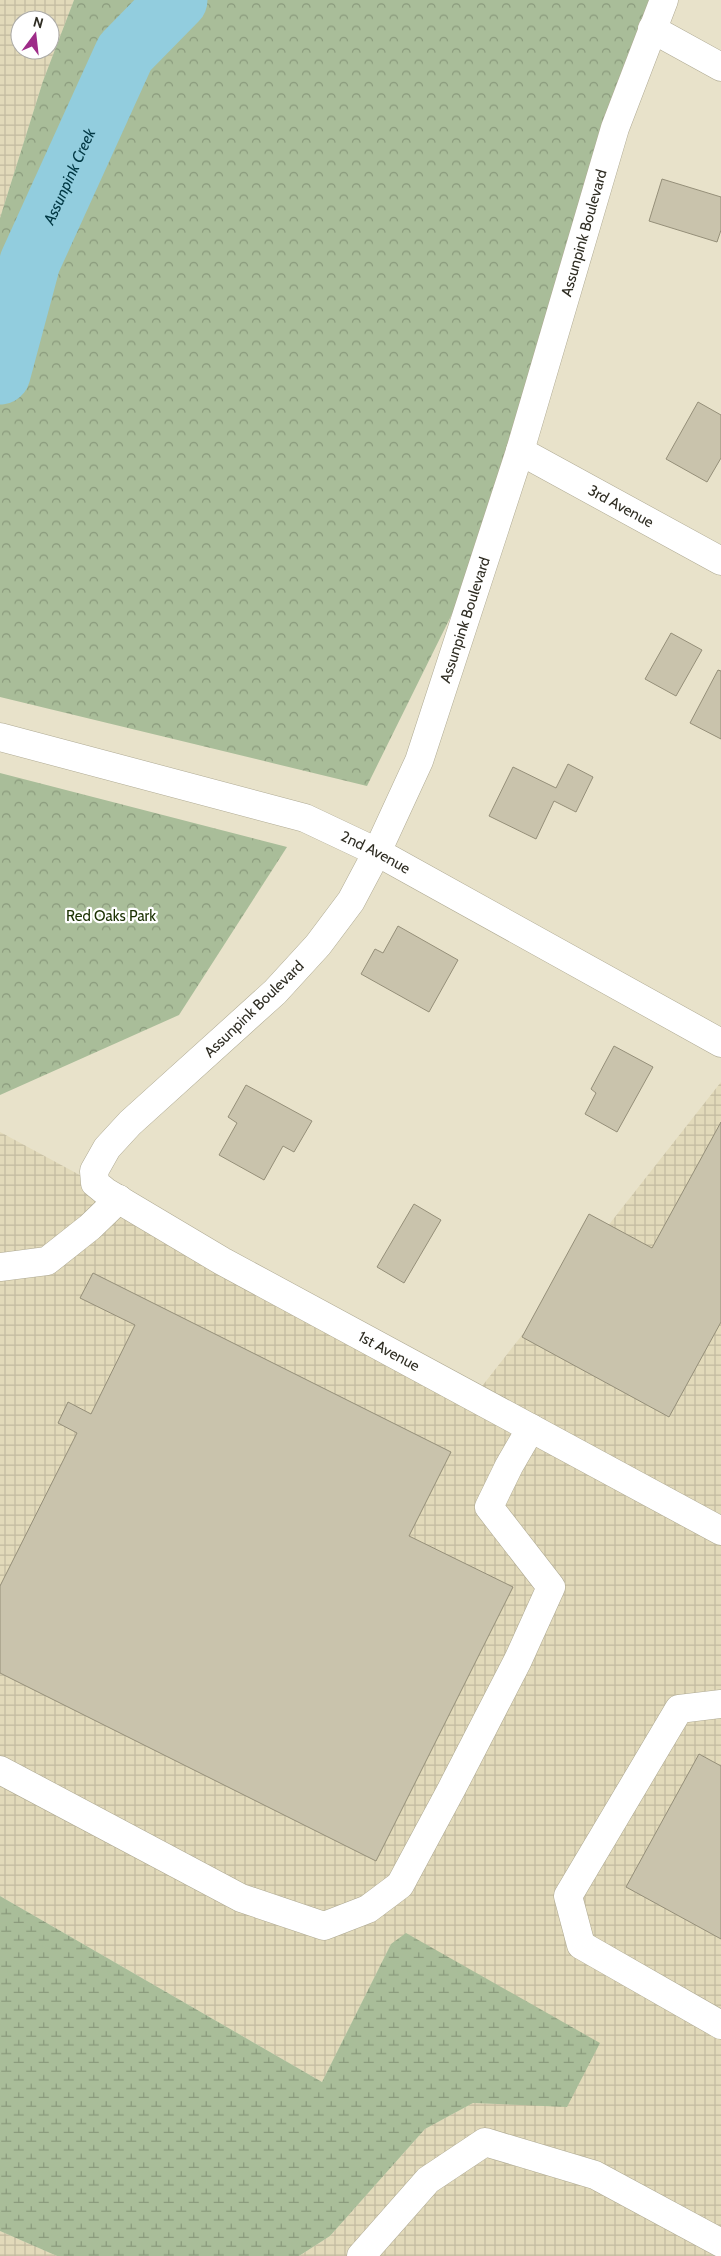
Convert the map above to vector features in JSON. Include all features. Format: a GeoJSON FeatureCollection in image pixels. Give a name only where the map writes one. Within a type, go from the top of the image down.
{"type":"FeatureCollection","features":[{"type":"Feature","properties":{"kind":"street","name":"Assunpink Boulevard"},"geometry":{"type":"LineString","coordinates":[[107,1148],[130,1123],[275,992],[318,945],[351,901],[377,852],[419,761],[520,451],[615,128],[664,0]]}},
{"type":"Feature","properties":{"kind":"street"},"geometry":{"type":"LineString","coordinates":[[652,29],[721,67]]}},
{"type":"Feature","properties":{"kind":"street","name":"3rd Avenue"},"geometry":{"type":"LineString","coordinates":[[520,451],[721,561]]}},
{"type":"Feature","properties":{"kind":"street","name":"2nd Avenue"},"geometry":{"type":"LineString","coordinates":[[0,737],[305,818],[377,852],[721,1043]]}},
{"type":"Feature","properties":{"kind":"street","name":"1st Avenue"},"geometry":{"type":"LineString","coordinates":[[107,1148],[94,1172],[95,1183],[119,1199],[222,1261],[721,1531]]}},
{"type":"Feature","properties":{"kind":"street"},"geometry":{"type":"LineString","coordinates":[[0,1267],[48,1262],[90,1227],[119,1199]]}},
{"type":"Feature","properties":{"kind":"street"},"geometry":{"type":"LineString","coordinates":[[0,1770],[241,1898],[324,1926],[368,1909],[400,1885],[518,1660],[551,1587],[489,1507],[509,1466],[531,1428]]}},
{"type":"Feature","properties":{"kind":"street"},"geometry":{"type":"LineString","coordinates":[[721,1704],[679,1709],[568,1896],[582,1945],[721,2025]]}},
{"type":"Feature","properties":{"kind":"street"},"geometry":{"type":"LineString","coordinates":[[361,2256],[428,2180],[485,2142],[595,2175],[721,2243]]}},
{"type":"Feature","properties":{"kind":"shaded area"},"geometry":{"type":"Polygon","coordinates":[[[0,0],[74,0],[60,37],[60,10],[10,10],[10,60],[51,60],[0,218],[0,0]]]}},
{"type":"Feature","properties":{"kind":"shaded area"},"geometry":{"type":"Polygon","coordinates":[[[721,1082],[721,2256],[299,2256],[330,2236],[425,2129],[473,2103],[567,2106],[391,1944],[322,2082],[0,1896],[0,1132],[479,1390],[721,1082]]]}},
{"type":"Feature","properties":{"kind":"shaded area"},"geometry":{"type":"Polygon","coordinates":[[[0,2231],[57,2256],[0,2256],[0,2231]]]}},
{"type":"Feature","properties":{"kind":"green space"},"geometry":{"type":"Polygon","coordinates":[[[74,0],[678,0],[567,280],[493,531],[367,786],[0,697],[0,218],[43,81],[51,60],[60,60],[60,37],[74,0]]]}},
{"type":"Feature","properties":{"kind":"green space","name":"Red Oaks Park"},"geometry":{"type":"Polygon","coordinates":[[[0,773],[287,847],[179,1015],[0,1095],[0,773]]]}},
{"type":"Feature","properties":{"kind":"green space"},"geometry":{"type":"Polygon","coordinates":[[[0,1896],[322,2082],[391,1944],[406,1933],[600,2043],[567,2107],[473,2103],[425,2129],[330,2236],[299,2256],[57,2256],[0,2231],[0,1896]]]}},
{"type":"Feature","properties":{"kind":"building"},"geometry":{"type":"Polygon","coordinates":[[[662,179],[721,197],[721,230],[717,242],[649,221],[662,179]]]}},
{"type":"Feature","properties":{"kind":"building"},"geometry":{"type":"Polygon","coordinates":[[[698,402],[721,415],[721,458],[707,482],[666,459],[698,402]]]}},
{"type":"Feature","properties":{"kind":"building"},"geometry":{"type":"Polygon","coordinates":[[[671,633],[702,650],[676,696],[645,679],[671,633]]]}},
{"type":"Feature","properties":{"kind":"building"},"geometry":{"type":"Polygon","coordinates":[[[718,670],[721,671],[721,739],[690,723],[718,670]]]}},
{"type":"Feature","properties":{"kind":"building"},"geometry":{"type":"Polygon","coordinates":[[[568,764],[593,777],[576,812],[554,801],[536,839],[489,816],[513,767],[556,788],[568,764]]]}},
{"type":"Feature","properties":{"kind":"building"},"geometry":{"type":"Polygon","coordinates":[[[398,926],[458,960],[429,1012],[361,974],[375,949],[383,953],[398,926]]]}},
{"type":"Feature","properties":{"kind":"building"},"geometry":{"type":"Polygon","coordinates":[[[614,1046],[653,1067],[617,1132],[585,1114],[596,1093],[591,1089],[614,1046]]]}},
{"type":"Feature","properties":{"kind":"building"},"geometry":{"type":"Polygon","coordinates":[[[246,1085],[312,1121],[294,1152],[283,1146],[264,1180],[219,1155],[237,1123],[228,1117],[246,1085]]]}},
{"type":"Feature","properties":{"kind":"building"},"geometry":{"type":"Polygon","coordinates":[[[721,1122],[721,1322],[669,1417],[522,1337],[589,1214],[652,1248],[721,1122]]]}},
{"type":"Feature","properties":{"kind":"building"},"geometry":{"type":"Polygon","coordinates":[[[414,1204],[441,1220],[404,1283],[377,1267],[414,1204]]]}},
{"type":"Feature","properties":{"kind":"building"},"geometry":{"type":"Polygon","coordinates":[[[93,1273],[451,1452],[409,1536],[513,1587],[376,1861],[0,1673],[0,1586],[77,1433],[58,1423],[68,1402],[91,1414],[135,1325],[80,1298],[93,1273]]]}},
{"type":"Feature","properties":{"kind":"building"},"geometry":{"type":"Polygon","coordinates":[[[699,1754],[721,1766],[721,1939],[626,1887],[699,1754]]]}},
{"type":"Feature","properties":{"kind":"waterway","name":"Assunpink Creek"},"geometry":{"type":"LineString","coordinates":[[0,374],[30,262],[125,53],[177,0]]}}]}
